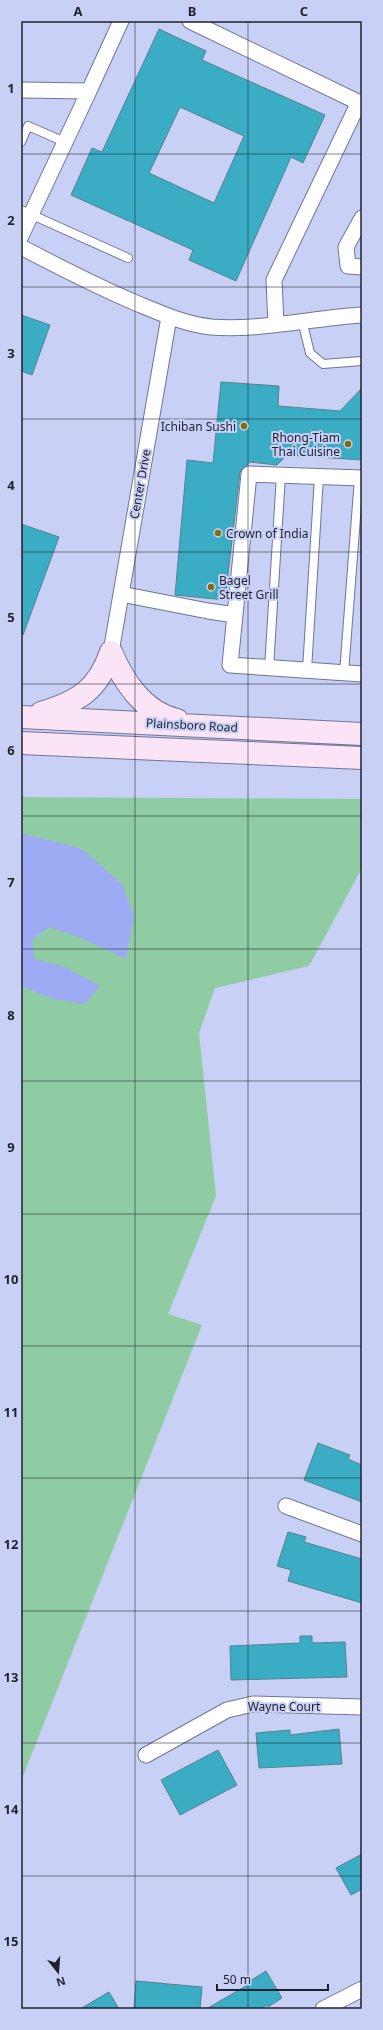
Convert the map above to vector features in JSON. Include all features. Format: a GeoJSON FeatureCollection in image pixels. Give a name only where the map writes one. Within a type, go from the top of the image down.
{"type":"FeatureCollection","features":[{"type":"Feature","properties":{"kind":"street"},"geometry":{"type":"LineString","coordinates":[[21,236],[26,213],[65,142],[121,21]]}},
{"type":"Feature","properties":{"kind":"street"},"geometry":{"type":"LineString","coordinates":[[190,21],[360,103],[274,280],[276,324]]}},
{"type":"Feature","properties":{"kind":"street"},"geometry":{"type":"LineString","coordinates":[[22,91],[89,91]]}},
{"type":"Feature","properties":{"kind":"street"},"geometry":{"type":"LineString","coordinates":[[362,218],[346,247],[348,266],[362,267]]}},
{"type":"Feature","properties":{"kind":"street"},"geometry":{"type":"LineString","coordinates":[[21,247],[78,278],[169,317],[210,327],[258,326],[302,320],[362,315]]}},
{"type":"Feature","properties":{"kind":"street","name":"Center Drive"},"geometry":{"type":"LineString","coordinates":[[111,652],[169,317]]}},
{"type":"Feature","properties":{"kind":"street"},"geometry":{"type":"LineString","coordinates":[[361,478],[249,474],[230,665],[362,674]]}},
{"type":"Feature","properties":{"kind":"street"},"geometry":{"type":"LineString","coordinates":[[121,594],[208,612],[235,614]]}},
{"type":"Feature","properties":{"kind":"street"},"geometry":{"type":"LineString","coordinates":[[25,717],[75,701],[88,692],[102,673],[111,652]]}},
{"type":"Feature","properties":{"kind":"street"},"geometry":{"type":"LineString","coordinates":[[111,652],[125,680],[146,703],[166,717],[206,725]]}},
{"type":"Feature","properties":{"kind":"street","name":"Plainsboro Road"},"geometry":{"type":"LineString","coordinates":[[25,717],[362,734]]}},
{"type":"Feature","properties":{"kind":"street"},"geometry":{"type":"LineString","coordinates":[[21,743],[362,758]]}},
{"type":"Feature","properties":{"kind":"street"},"geometry":{"type":"LineString","coordinates":[[286,1506],[362,1534]]}},
{"type":"Feature","properties":{"kind":"street","name":"Wayne Court"},"geometry":{"type":"LineString","coordinates":[[146,1755],[227,1710],[253,1704],[362,1707]]}},
{"type":"Feature","properties":{"kind":"street"},"geometry":{"type":"LineString","coordinates":[[323,2009],[362,1988]]}},
{"type":"Feature","properties":{"kind":"lane"},"geometry":{"type":"LineString","coordinates":[[21,142],[28,126],[65,142]]}},
{"type":"Feature","properties":{"kind":"lane"},"geometry":{"type":"LineString","coordinates":[[26,213],[128,258]]}},
{"type":"Feature","properties":{"kind":"lane"},"geometry":{"type":"LineString","coordinates":[[302,320],[310,353],[323,364],[362,361]]}},
{"type":"Feature","properties":{"kind":"lane"},"geometry":{"type":"LineString","coordinates":[[269,668],[281,475]]}},
{"type":"Feature","properties":{"kind":"lane"},"geometry":{"type":"LineString","coordinates":[[307,670],[319,477]]}},
{"type":"Feature","properties":{"kind":"lane"},"geometry":{"type":"LineString","coordinates":[[344,673],[361,478]]}},
{"type":"Feature","properties":{"kind":"green space"},"geometry":{"type":"Polygon","coordinates":[[[21,797],[362,799],[362,868],[309,966],[215,988],[199,1033],[216,1196],[168,1314],[202,1325],[21,1781],[21,797]]]}},
{"type":"Feature","properties":{"kind":"water"},"geometry":{"type":"Polygon","coordinates":[[[21,833],[82,849],[122,884],[134,916],[126,959],[81,938],[49,927],[32,940],[35,959],[65,967],[100,986],[85,1004],[53,999],[21,986],[21,833]]]}},
{"type":"Feature","properties":{"kind":"building"},"geometry":{"type":"Polygon","coordinates":[[[159,29],[206,51],[202,60],[325,115],[303,163],[291,157],[236,281],[189,260],[193,250],[71,195],[92,148],[102,152],[159,29]],[[180,107],[149,173],[214,203],[244,136],[180,107]]]}},
{"type":"Feature","properties":{"kind":"building"},"geometry":{"type":"Polygon","coordinates":[[[21,315],[50,325],[32,375],[21,371],[21,315]]]}},
{"type":"Feature","properties":{"kind":"building"},"geometry":{"type":"Polygon","coordinates":[[[221,382],[279,386],[278,406],[340,411],[362,388],[362,460],[287,455],[277,465],[250,462],[240,472],[225,600],[175,595],[187,460],[213,463],[221,382]]]}},
{"type":"Feature","properties":{"kind":"building"},"geometry":{"type":"Polygon","coordinates":[[[21,524],[59,537],[23,635],[21,635],[21,524]]]}},
{"type":"Feature","properties":{"kind":"building"},"geometry":{"type":"Polygon","coordinates":[[[318,1443],[350,1455],[348,1459],[362,1465],[362,1502],[304,1480],[318,1443]]]}},
{"type":"Feature","properties":{"kind":"building"},"geometry":{"type":"Polygon","coordinates":[[[288,1532],[306,1537],[304,1542],[362,1559],[362,1603],[288,1581],[291,1570],[277,1566],[288,1532]]]}},
{"type":"Feature","properties":{"kind":"building"},"geometry":{"type":"Polygon","coordinates":[[[300,1636],[312,1636],[312,1643],[345,1642],[347,1677],[231,1680],[230,1646],[300,1643],[300,1636]]]}},
{"type":"Feature","properties":{"kind":"building"},"geometry":{"type":"Polygon","coordinates":[[[339,1729],[342,1764],[259,1768],[256,1733],[290,1730],[290,1735],[339,1729]]]}},
{"type":"Feature","properties":{"kind":"building"},"geometry":{"type":"Polygon","coordinates":[[[218,1750],[237,1785],[180,1815],[161,1780],[218,1750]]]}},
{"type":"Feature","properties":{"kind":"building"},"geometry":{"type":"Polygon","coordinates":[[[362,1854],[362,1889],[351,1895],[336,1868],[362,1854]]]}},
{"type":"Feature","properties":{"kind":"building"},"geometry":{"type":"Polygon","coordinates":[[[266,1971],[282,1998],[268,2007],[267,2005],[260,2009],[206,2009],[246,1986],[245,1984],[266,1971]]]}},
{"type":"Feature","properties":{"kind":"building"},"geometry":{"type":"Polygon","coordinates":[[[136,1981],[202,1987],[200,2009],[134,2009],[136,1981]]]}},
{"type":"Feature","properties":{"kind":"building"},"geometry":{"type":"Polygon","coordinates":[[[109,1992],[119,2009],[80,2009],[109,1992]]]}},
{"type":"Feature","properties":{"kind":"place","name":"Ichiban Sushi"},"geometry":{"type":"Point","coordinates":[244,426]}},
{"type":"Feature","properties":{"kind":"place","name":"Rhong-Tiam Thai Cuisine"},"geometry":{"type":"Point","coordinates":[348,444]}},
{"type":"Feature","properties":{"kind":"place","name":"Crown of India"},"geometry":{"type":"Point","coordinates":[218,533]}},
{"type":"Feature","properties":{"kind":"place","name":"Bagel Street Grill"},"geometry":{"type":"Point","coordinates":[211,587]}}]}
